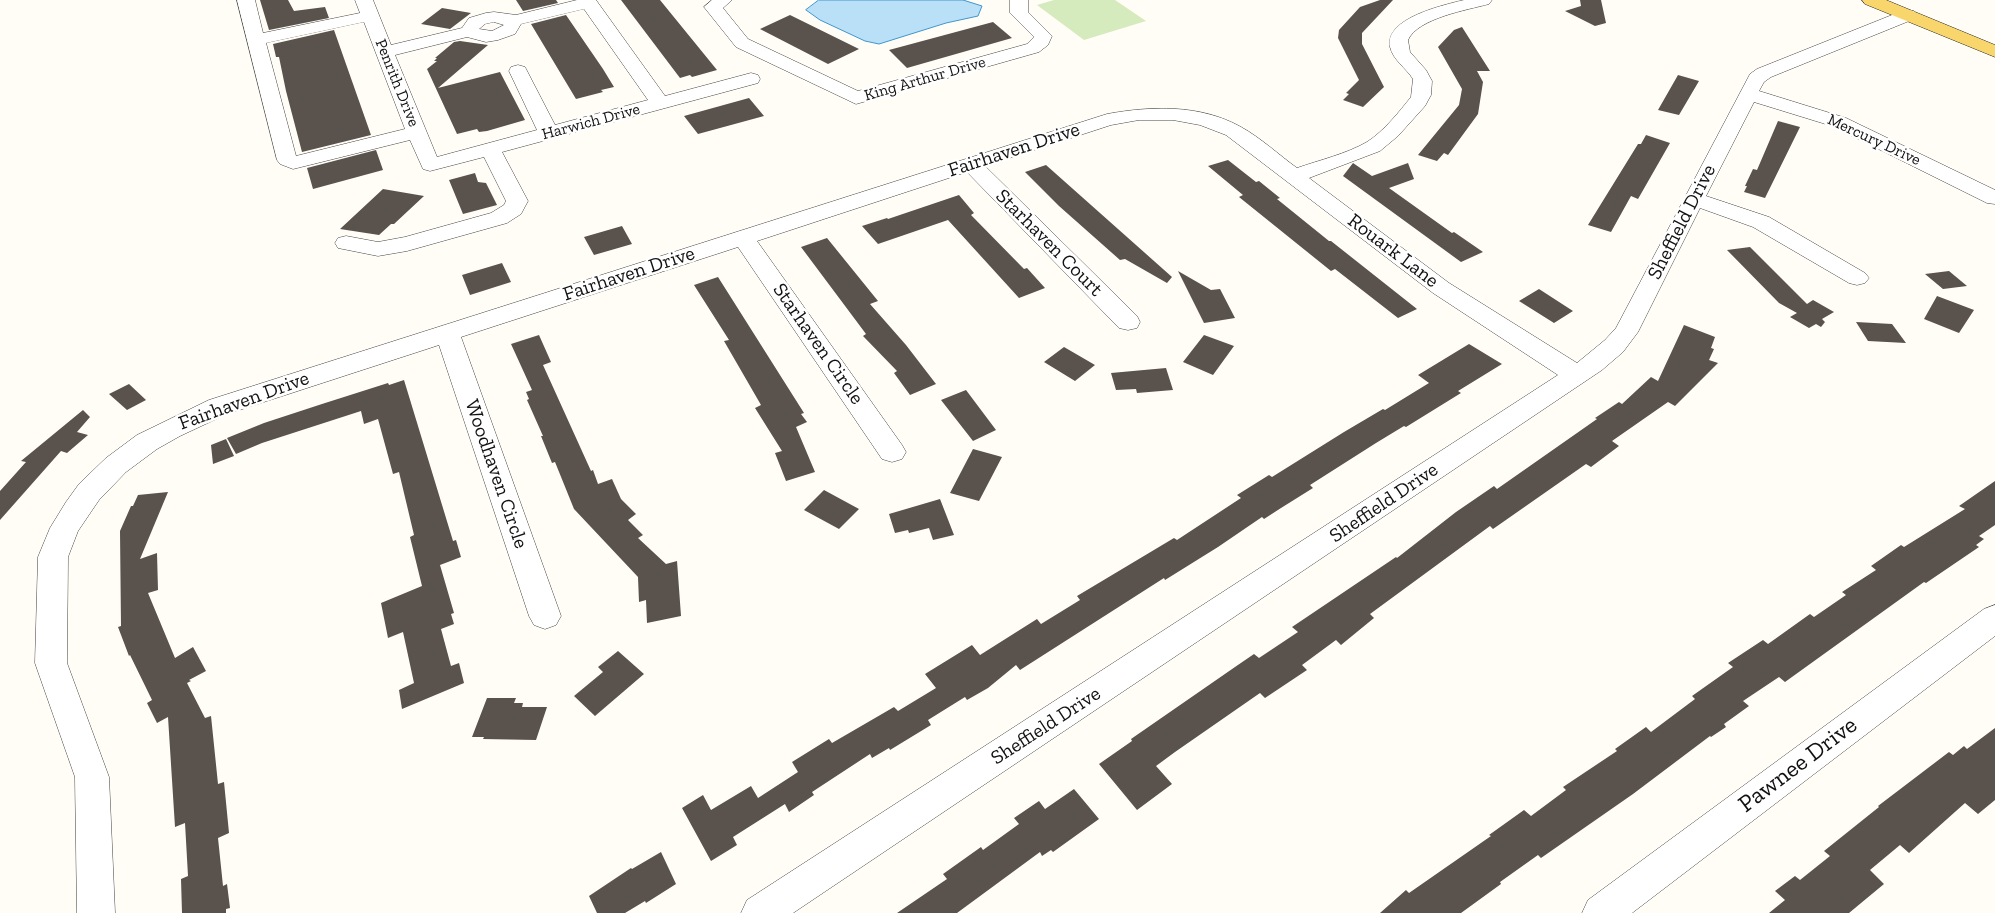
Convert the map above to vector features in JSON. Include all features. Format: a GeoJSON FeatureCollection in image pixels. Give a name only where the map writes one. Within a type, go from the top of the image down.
{"type":"FeatureCollection","features":[{"type":"Feature","properties":{"kind":"main road"},"geometry":{"type":"LineString","coordinates":[[1871,0],[1995,52]]}},
{"type":"Feature","properties":{"kind":"street"},"geometry":{"type":"LineString","coordinates":[[246,0],[287,160],[293,163],[417,132]]}},
{"type":"Feature","properties":{"kind":"street","name":"King Arthur Drive"},"geometry":{"type":"LineString","coordinates":[[723,0],[713,7],[742,43],[856,98],[1033,48],[1042,42],[1043,36],[1024,19],[1018,5]]}},
{"type":"Feature","properties":{"kind":"street"},"geometry":{"type":"LineString","coordinates":[[1294,176],[1363,151],[1380,142],[1418,100],[1423,90],[1422,78],[1406,60],[1400,49],[1402,33],[1420,20],[1483,0]]}},
{"type":"Feature","properties":{"kind":"street"},"geometry":{"type":"LineString","coordinates":[[384,52],[470,32],[478,36],[499,34],[510,29],[513,26],[512,21],[588,2],[660,103]]}},
{"type":"Feature","properties":{"kind":"street"},"geometry":{"type":"LineString","coordinates":[[256,40],[367,8]]}},
{"type":"Feature","properties":{"kind":"street","name":"Penrith Drive"},"geometry":{"type":"LineString","coordinates":[[367,8],[430,165]]}},
{"type":"Feature","properties":{"kind":"street","name":"Sheffield Drive"},"geometry":{"type":"LineString","coordinates":[[760,913],[1601,358],[1626,332],[1757,78],[1764,73],[1908,15]]}},
{"type":"Feature","properties":{"kind":"street"},"geometry":{"type":"LineString","coordinates":[[518,71],[549,133]]}},
{"type":"Feature","properties":{"kind":"street","name":"Harwich Drive"},"geometry":{"type":"LineString","coordinates":[[430,165],[751,79]]}},
{"type":"Feature","properties":{"kind":"street","name":"Mercury Drive"},"geometry":{"type":"LineString","coordinates":[[1748,94],[1839,122],[1995,198]]}},
{"type":"Feature","properties":{"kind":"street","name":"Fairhaven Drive"},"geometry":{"type":"LineString","coordinates":[[96,913],[92,777],[51,664],[53,557],[66,528],[89,492],[116,465],[147,442],[186,421],[218,407],[1125,115],[1146,113],[1173,114],[1212,122]]}},
{"type":"Feature","properties":{"kind":"street","name":"Rouark Lane"},"geometry":{"type":"LineString","coordinates":[[1212,122],[1245,139],[1440,288],[1577,375]]}},
{"type":"Feature","properties":{"kind":"street"},"geometry":{"type":"LineString","coordinates":[[346,243],[378,250],[408,244],[499,218],[513,209],[516,200],[490,149]]}},
{"type":"Feature","properties":{"kind":"street","name":"Starhaven Court"},"geometry":{"type":"LineString","coordinates":[[970,164],[1128,322]]}},
{"type":"Feature","properties":{"kind":"street"},"geometry":{"type":"LineString","coordinates":[[1694,198],[1761,222],[1857,278]]}},
{"type":"Feature","properties":{"kind":"street","name":"Starhaven Circle"},"geometry":{"type":"LineString","coordinates":[[743,237],[892,452]]}},
{"type":"Feature","properties":{"kind":"street","name":"Woodhaven Circle"},"geometry":{"type":"LineString","coordinates":[[447,333],[545,616]]}},
{"type":"Feature","properties":{"kind":"street","name":"Pawnee Drive"},"geometry":{"type":"LineString","coordinates":[[1601,913],[1995,618]]}},
{"type":"Feature","properties":{"kind":"green space"},"geometry":{"type":"Polygon","coordinates":[[[1054,0],[1115,0],[1146,21],[1084,40],[1037,5],[1054,0]]]}},
{"type":"Feature","properties":{"kind":"water"},"geometry":{"type":"Polygon","coordinates":[[[819,0],[963,0],[982,6],[978,16],[946,23],[879,44],[865,41],[820,20],[806,10],[819,0]]]}},
{"type":"Feature","properties":{"kind":"building"},"geometry":{"type":"Polygon","coordinates":[[[260,0],[288,0],[294,11],[325,7],[329,18],[269,30],[260,0]]]}},
{"type":"Feature","properties":{"kind":"building"},"geometry":{"type":"Polygon","coordinates":[[[516,0],[556,0],[558,3],[523,11],[516,0]]]}},
{"type":"Feature","properties":{"kind":"building"},"geometry":{"type":"Polygon","coordinates":[[[621,0],[660,0],[717,70],[692,77],[690,75],[680,78],[621,0]]]}},
{"type":"Feature","properties":{"kind":"building"},"geometry":{"type":"Polygon","coordinates":[[[1380,0],[1393,0],[1362,33],[1362,44],[1384,87],[1363,107],[1343,100],[1349,94],[1346,93],[1359,80],[1338,38],[1339,30],[1360,7],[1380,0]]]}},
{"type":"Feature","properties":{"kind":"building"},"geometry":{"type":"Polygon","coordinates":[[[1580,0],[1601,0],[1606,23],[1595,26],[1565,11],[1581,6],[1580,0]]]}},
{"type":"Feature","properties":{"kind":"building"},"geometry":{"type":"Polygon","coordinates":[[[442,8],[471,13],[450,29],[421,24],[442,8]]]}},
{"type":"Feature","properties":{"kind":"building"},"geometry":{"type":"Polygon","coordinates":[[[566,15],[614,87],[576,99],[531,24],[566,15]]]}},
{"type":"Feature","properties":{"kind":"building"},"geometry":{"type":"Polygon","coordinates":[[[790,15],[859,49],[828,64],[760,29],[790,15]]]}},
{"type":"Feature","properties":{"kind":"building"},"geometry":{"type":"Polygon","coordinates":[[[993,22],[1012,38],[907,68],[889,50],[993,22]]]}},
{"type":"Feature","properties":{"kind":"building"},"geometry":{"type":"Polygon","coordinates":[[[1462,27],[1490,71],[1477,71],[1483,82],[1478,114],[1448,155],[1444,153],[1437,161],[1418,155],[1459,105],[1462,89],[1438,47],[1454,30],[1462,27]]]}},
{"type":"Feature","properties":{"kind":"building"},"geometry":{"type":"Polygon","coordinates":[[[334,30],[371,135],[302,152],[279,57],[276,57],[273,44],[334,30]]]}},
{"type":"Feature","properties":{"kind":"building"},"geometry":{"type":"Polygon","coordinates":[[[460,41],[488,45],[438,88],[500,72],[525,120],[487,131],[479,132],[477,129],[457,134],[427,69],[437,61],[434,61],[437,58],[435,58],[454,42],[460,41]]]}},
{"type":"Feature","properties":{"kind":"building"},"geometry":{"type":"Polygon","coordinates":[[[1678,75],[1699,81],[1679,115],[1658,110],[1678,75]]]}},
{"type":"Feature","properties":{"kind":"building"},"geometry":{"type":"Polygon","coordinates":[[[749,98],[764,116],[698,134],[684,116],[749,98]]]}},
{"type":"Feature","properties":{"kind":"building"},"geometry":{"type":"Polygon","coordinates":[[[1778,121],[1800,127],[1765,198],[1744,192],[1753,169],[1757,170],[1778,121]]]}},
{"type":"Feature","properties":{"kind":"building"},"geometry":{"type":"Polygon","coordinates":[[[1646,135],[1670,143],[1638,199],[1631,196],[1611,232],[1588,225],[1638,144],[1641,144],[1646,135]]]}},
{"type":"Feature","properties":{"kind":"building"},"geometry":{"type":"Polygon","coordinates":[[[376,150],[383,170],[313,189],[307,168],[376,150]]]}},
{"type":"Feature","properties":{"kind":"building"},"geometry":{"type":"Polygon","coordinates":[[[1228,160],[1256,182],[1259,181],[1280,198],[1277,199],[1417,309],[1398,318],[1335,269],[1331,271],[1239,197],[1243,195],[1208,166],[1228,160]]]}},
{"type":"Feature","properties":{"kind":"building"},"geometry":{"type":"Polygon","coordinates":[[[1353,163],[1372,176],[1408,163],[1414,179],[1389,188],[1452,233],[1454,232],[1483,252],[1461,262],[1343,176],[1353,163]]]}},
{"type":"Feature","properties":{"kind":"building"},"geometry":{"type":"Polygon","coordinates":[[[1046,165],[1172,277],[1167,283],[1125,259],[1120,260],[1059,206],[1025,172],[1046,165]]]}},
{"type":"Feature","properties":{"kind":"building"},"geometry":{"type":"Polygon","coordinates":[[[475,173],[478,182],[486,183],[497,205],[463,214],[449,180],[475,173]]]}},
{"type":"Feature","properties":{"kind":"building"},"geometry":{"type":"Polygon","coordinates":[[[383,189],[424,196],[394,224],[391,224],[379,235],[340,229],[383,189]]]}},
{"type":"Feature","properties":{"kind":"building"},"geometry":{"type":"Polygon","coordinates":[[[959,195],[974,213],[971,215],[1024,269],[1027,268],[1045,288],[1019,298],[948,220],[878,244],[862,226],[959,195]]]}},
{"type":"Feature","properties":{"kind":"building"},"geometry":{"type":"Polygon","coordinates":[[[622,226],[632,244],[594,255],[584,237],[622,226]]]}},
{"type":"Feature","properties":{"kind":"building"},"geometry":{"type":"Polygon","coordinates":[[[827,238],[878,301],[870,304],[906,345],[936,384],[910,395],[894,373],[897,371],[863,336],[866,334],[801,247],[827,238]]]}},
{"type":"Feature","properties":{"kind":"building"},"geometry":{"type":"Polygon","coordinates":[[[1750,247],[1807,304],[1813,300],[1834,312],[1822,319],[1825,322],[1821,327],[1816,324],[1809,328],[1790,317],[1797,313],[1779,303],[1727,250],[1750,247]]]}},
{"type":"Feature","properties":{"kind":"building"},"geometry":{"type":"Polygon","coordinates":[[[502,263],[511,282],[470,295],[462,275],[502,263]]]}},
{"type":"Feature","properties":{"kind":"building"},"geometry":{"type":"Polygon","coordinates":[[[1178,271],[1211,290],[1220,289],[1235,318],[1204,323],[1178,271]]]}},
{"type":"Feature","properties":{"kind":"building"},"geometry":{"type":"Polygon","coordinates":[[[1949,271],[1967,286],[1943,289],[1925,274],[1949,271]]]}},
{"type":"Feature","properties":{"kind":"building"},"geometry":{"type":"Polygon","coordinates":[[[718,277],[804,413],[801,414],[807,422],[796,427],[815,472],[786,481],[775,453],[782,451],[755,408],[761,405],[724,341],[729,340],[694,285],[718,277]]]}},
{"type":"Feature","properties":{"kind":"building"},"geometry":{"type":"Polygon","coordinates":[[[1539,289],[1573,311],[1554,323],[1519,301],[1539,289]]]}},
{"type":"Feature","properties":{"kind":"building"},"geometry":{"type":"Polygon","coordinates":[[[1937,296],[1974,310],[1959,333],[1924,319],[1937,296]]]}},
{"type":"Feature","properties":{"kind":"building"},"geometry":{"type":"Polygon","coordinates":[[[1856,322],[1892,324],[1906,343],[1868,341],[1856,322]]]}},
{"type":"Feature","properties":{"kind":"building"},"geometry":{"type":"Polygon","coordinates":[[[1684,325],[1715,337],[1711,348],[1714,349],[1709,360],[1718,363],[1675,406],[1668,402],[1612,441],[1619,446],[1591,467],[1586,464],[1493,529],[1490,526],[1370,614],[1374,618],[1341,645],[1336,640],[1302,665],[1307,670],[1265,698],[1260,693],[1156,766],[1172,784],[1137,810],[1099,764],[1132,741],[1131,739],[1254,654],[1259,658],[1298,632],[1292,627],[1397,558],[1456,512],[1494,486],[1497,489],[1597,419],[1595,418],[1619,402],[1622,404],[1651,377],[1658,381],[1684,325]]]}},
{"type":"Feature","properties":{"kind":"building"},"geometry":{"type":"Polygon","coordinates":[[[539,335],[551,362],[543,365],[598,484],[612,479],[621,499],[636,514],[628,520],[643,535],[638,538],[666,564],[677,561],[681,616],[647,623],[646,600],[639,602],[638,577],[574,509],[555,462],[552,463],[541,436],[543,436],[527,400],[529,399],[526,392],[532,390],[511,344],[539,335]]]}},
{"type":"Feature","properties":{"kind":"building"},"geometry":{"type":"Polygon","coordinates":[[[1204,335],[1234,346],[1213,375],[1183,362],[1204,335]]]}},
{"type":"Feature","properties":{"kind":"building"},"geometry":{"type":"Polygon","coordinates":[[[1469,344],[1502,364],[1458,391],[1461,393],[1376,443],[1310,485],[1313,488],[1264,519],[1262,517],[1218,547],[1165,580],[1164,578],[1020,670],[1016,665],[988,688],[967,700],[965,697],[928,720],[931,725],[890,750],[889,748],[872,758],[870,754],[812,792],[814,795],[789,812],[785,804],[733,837],[737,845],[711,861],[682,808],[703,795],[711,810],[751,786],[758,798],[798,772],[792,762],[829,739],[832,743],[894,707],[898,711],[936,688],[925,674],[972,645],[980,655],[1037,619],[1041,624],[1080,600],[1077,596],[1174,538],[1177,540],[1241,498],[1237,495],[1269,475],[1272,477],[1344,432],[1429,383],[1418,375],[1469,344]]]}},
{"type":"Feature","properties":{"kind":"building"},"geometry":{"type":"Polygon","coordinates":[[[1064,347],[1095,365],[1075,381],[1044,362],[1064,347]]]}},
{"type":"Feature","properties":{"kind":"building"},"geometry":{"type":"Polygon","coordinates":[[[1166,368],[1173,390],[1137,393],[1136,389],[1116,390],[1111,373],[1166,368]]]}},
{"type":"Feature","properties":{"kind":"building"},"geometry":{"type":"Polygon","coordinates":[[[404,380],[453,541],[456,540],[461,557],[440,565],[454,613],[451,614],[454,624],[441,629],[451,666],[459,663],[464,683],[402,709],[399,690],[414,683],[403,632],[388,638],[381,603],[422,586],[410,537],[414,535],[399,472],[393,474],[378,419],[364,424],[361,411],[262,443],[236,454],[227,438],[264,423],[388,383],[389,385],[404,380]]]}},
{"type":"Feature","properties":{"kind":"building"},"geometry":{"type":"Polygon","coordinates":[[[129,384],[146,400],[127,410],[109,394],[129,384]]]}},
{"type":"Feature","properties":{"kind":"building"},"geometry":{"type":"Polygon","coordinates":[[[966,390],[996,430],[973,441],[941,400],[966,390]]]}},
{"type":"Feature","properties":{"kind":"building"},"geometry":{"type":"Polygon","coordinates":[[[83,410],[90,417],[77,432],[88,435],[67,453],[61,451],[0,520],[0,491],[26,462],[21,461],[83,410]]]}},
{"type":"Feature","properties":{"kind":"building"},"geometry":{"type":"Polygon","coordinates":[[[226,439],[234,456],[213,464],[211,445],[226,439]]]}},
{"type":"Feature","properties":{"kind":"building"},"geometry":{"type":"Polygon","coordinates":[[[973,449],[1002,457],[979,501],[950,493],[973,449]]]}},
{"type":"Feature","properties":{"kind":"building"},"geometry":{"type":"Polygon","coordinates":[[[1995,481],[1995,525],[1979,536],[1984,539],[1976,545],[1979,547],[1926,583],[1924,582],[1785,682],[1779,677],[1743,701],[1749,706],[1724,724],[1726,727],[1710,736],[1633,794],[1541,858],[1538,855],[1461,913],[1380,913],[1406,890],[1409,893],[1491,836],[1489,835],[1524,810],[1531,816],[1566,790],[1563,787],[1617,751],[1615,749],[1646,727],[1651,732],[1695,699],[1692,696],[1733,667],[1728,663],[1763,640],[1768,644],[1810,614],[1814,617],[1846,595],[1842,592],[1876,570],[1871,566],[1901,545],[1904,547],[1965,509],[1959,506],[1995,481]]]}},
{"type":"Feature","properties":{"kind":"building"},"geometry":{"type":"Polygon","coordinates":[[[824,490],[859,509],[839,529],[804,510],[824,490]]]}},
{"type":"Feature","properties":{"kind":"building"},"geometry":{"type":"Polygon","coordinates":[[[168,492],[140,559],[157,553],[158,590],[148,593],[175,658],[193,647],[206,671],[187,683],[205,718],[211,716],[218,784],[224,782],[229,833],[218,838],[223,886],[227,884],[230,908],[226,909],[226,913],[182,913],[181,879],[188,876],[185,823],[175,827],[168,717],[157,723],[147,703],[152,700],[129,656],[118,627],[121,626],[120,531],[138,495],[168,492]]]}},
{"type":"Feature","properties":{"kind":"building"},"geometry":{"type":"Polygon","coordinates":[[[940,499],[954,535],[933,540],[929,528],[909,533],[908,530],[895,533],[889,514],[940,499]]]}},
{"type":"Feature","properties":{"kind":"building"},"geometry":{"type":"Polygon","coordinates":[[[618,651],[644,674],[595,716],[574,696],[603,672],[598,667],[618,651]]]}},
{"type":"Feature","properties":{"kind":"building"},"geometry":{"type":"Polygon","coordinates":[[[487,698],[516,698],[514,703],[523,703],[522,707],[547,707],[536,740],[472,737],[487,698]]]}},
{"type":"Feature","properties":{"kind":"building"},"geometry":{"type":"Polygon","coordinates":[[[1995,728],[1995,800],[1978,814],[1965,803],[1909,853],[1900,845],[1870,870],[1884,884],[1849,913],[1769,913],[1785,900],[1775,891],[1795,876],[1800,880],[1830,856],[1824,851],[1878,806],[1949,752],[1953,755],[1964,746],[1967,749],[1995,728]]]}},
{"type":"Feature","properties":{"kind":"building"},"geometry":{"type":"Polygon","coordinates":[[[1074,789],[1099,819],[1053,852],[1051,850],[1042,856],[1040,852],[957,913],[897,913],[947,879],[943,874],[981,847],[983,850],[1019,824],[1014,818],[1039,801],[1045,809],[1074,789]]]}},
{"type":"Feature","properties":{"kind":"building"},"geometry":{"type":"Polygon","coordinates":[[[661,852],[676,884],[646,903],[645,901],[625,913],[597,913],[589,896],[631,868],[661,852]]]}}]}
